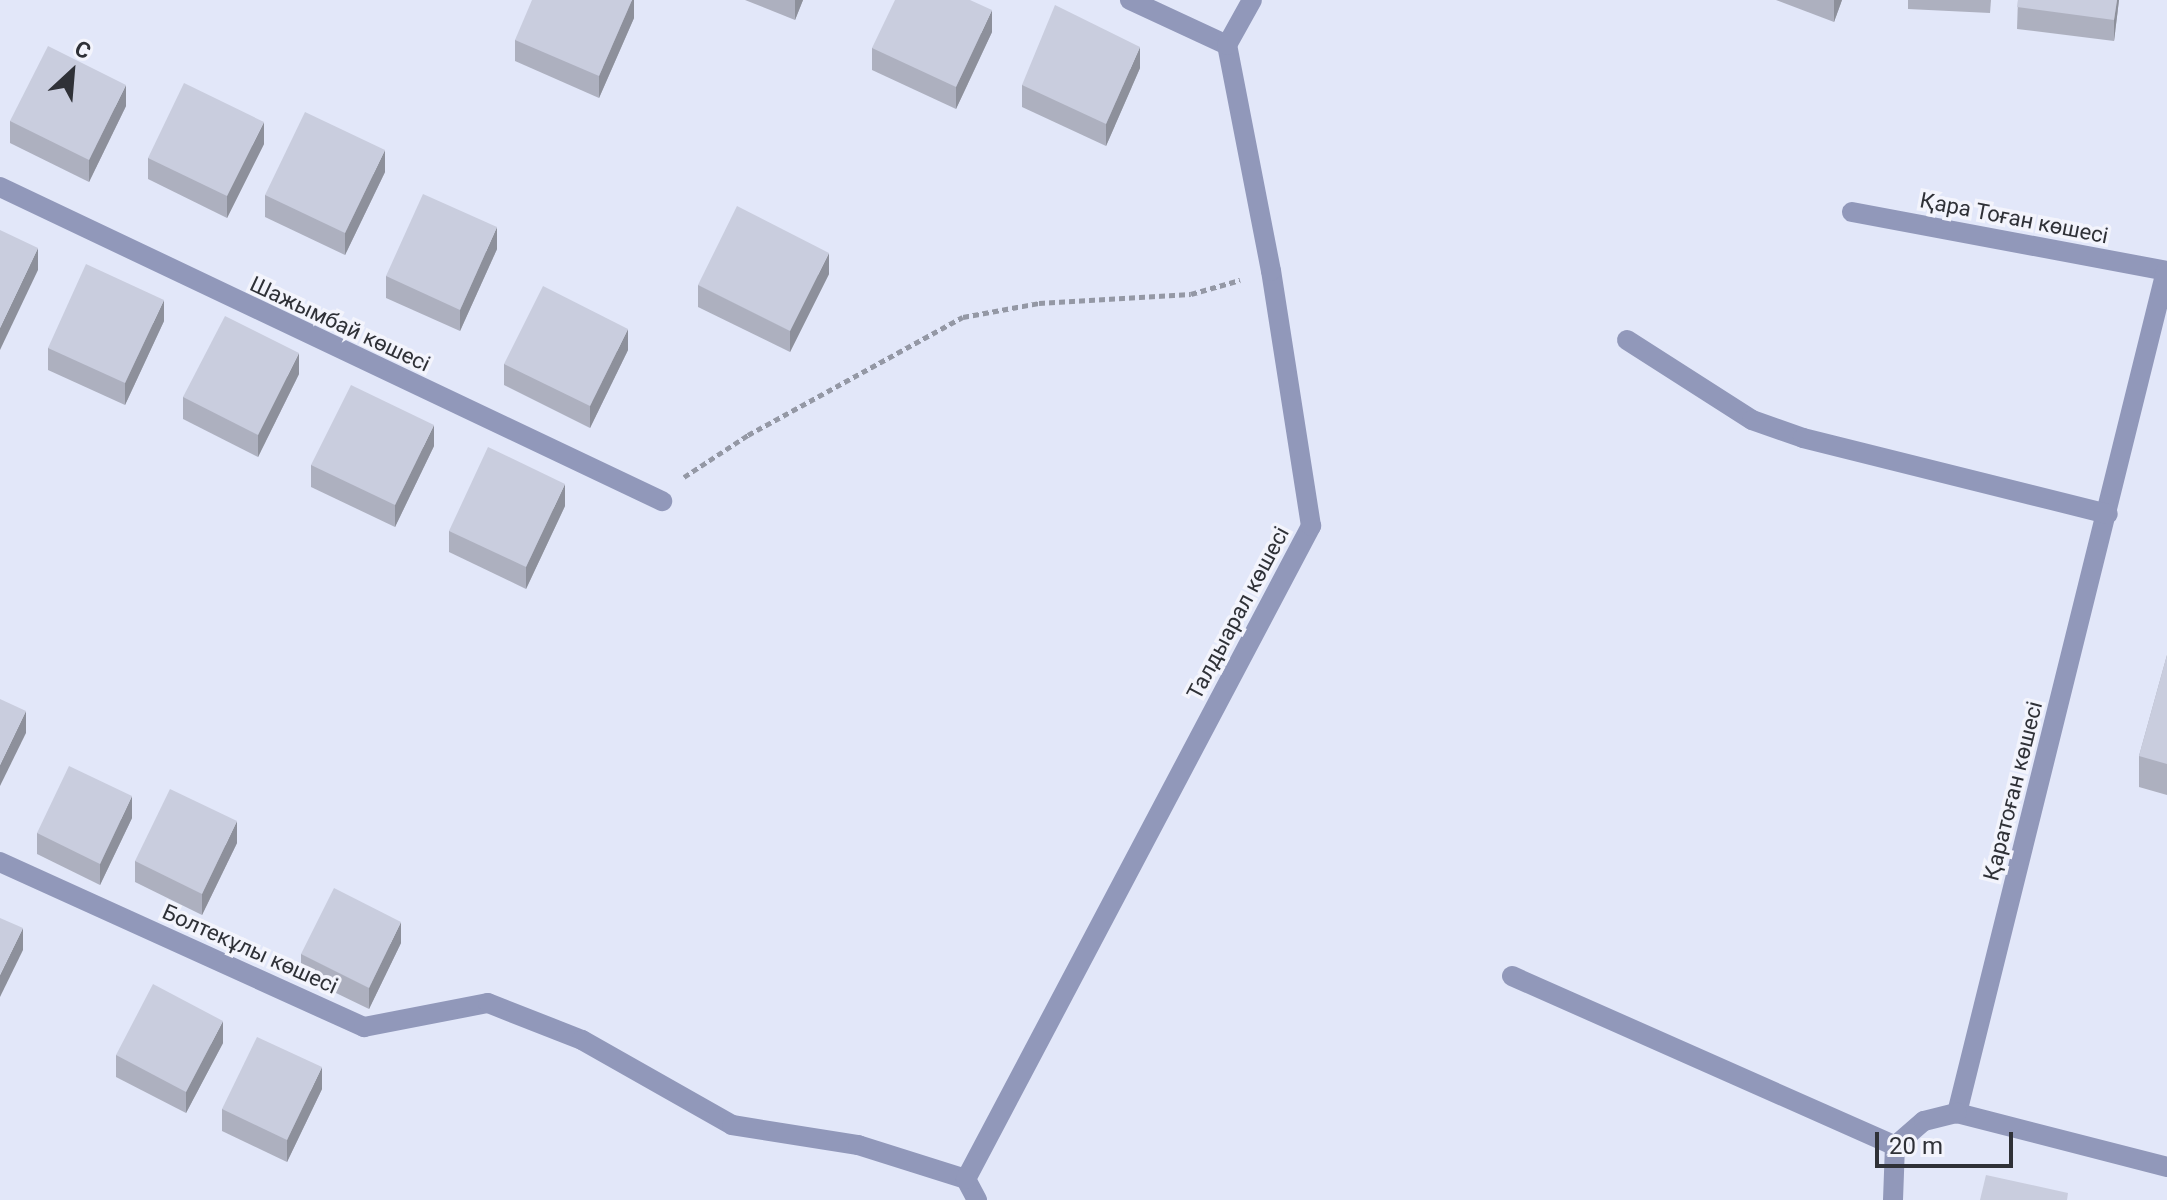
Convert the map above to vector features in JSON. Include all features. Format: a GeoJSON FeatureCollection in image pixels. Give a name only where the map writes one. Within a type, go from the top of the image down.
{"type":"FeatureCollection","features":[{"type":"Feature","properties":{"kind":"street"},"geometry":{"type":"LineString","coordinates":[[1130,0],[1227,45],[1252,0]]}},
{"type":"Feature","properties":{"kind":"street","name":"Талдыарал көшесі"},"geometry":{"type":"LineString","coordinates":[[966,1179],[1311,526],[1271,271],[1227,45]]}},
{"type":"Feature","properties":{"kind":"street","name":"Шажымбай көшесі"},"geometry":{"type":"LineString","coordinates":[[0,187],[662,501]]}},
{"type":"Feature","properties":{"kind":"street","name":"Қара Тоған көшесі"},"geometry":{"type":"LineString","coordinates":[[1852,212],[2167,271]]}},
{"type":"Feature","properties":{"kind":"street","name":"Қаратоған көшесі"},"geometry":{"type":"LineString","coordinates":[[1957,1113],[2167,271]]}},
{"type":"Feature","properties":{"kind":"street"},"geometry":{"type":"LineString","coordinates":[[1627,340],[1752,420],[1803,438],[2108,514]]}},
{"type":"Feature","properties":{"kind":"street","name":"Болтекұлы көшесі"},"geometry":{"type":"LineString","coordinates":[[0,862],[364,1027],[488,1003],[582,1040],[732,1125],[858,1145],[966,1179]]}},
{"type":"Feature","properties":{"kind":"street"},"geometry":{"type":"LineString","coordinates":[[1512,976],[1895,1146]]}},
{"type":"Feature","properties":{"kind":"street"},"geometry":{"type":"LineString","coordinates":[[1893,1200],[1895,1146],[1924,1121],[1957,1113],[2167,1167]]}},
{"type":"Feature","properties":{"kind":"street"},"geometry":{"type":"LineString","coordinates":[[966,1179],[977,1200]]}},
{"type":"Feature","properties":{"kind":"path"},"geometry":{"type":"LineString","coordinates":[[662,501],[690,470],[963,317],[1052,302],[1191,294],[1271,271]]}},
{"type":"Feature","properties":{"kind":"building"},"geometry":{"type":"Polygon","coordinates":[[[532,0],[632,0],[599,76],[515,40],[532,0]]]}},
{"type":"Feature","properties":{"kind":"building"},"geometry":{"type":"Polygon","coordinates":[[[895,0],[970,0],[992,10],[956,87],[872,48],[895,0]]]}},
{"type":"Feature","properties":{"kind":"building"},"geometry":{"type":"Polygon","coordinates":[[[2018,0],[2117,0],[2114,20],[2017,7],[2018,0]]]}},
{"type":"Feature","properties":{"kind":"building"},"geometry":{"type":"Polygon","coordinates":[[[1055,5],[1140,47],[1106,124],[1022,85],[1055,5]]]}},
{"type":"Feature","properties":{"kind":"building"},"geometry":{"type":"Polygon","coordinates":[[[48,46],[126,85],[89,160],[10,121],[48,46]]]}},
{"type":"Feature","properties":{"kind":"building"},"geometry":{"type":"Polygon","coordinates":[[[184,83],[264,122],[227,196],[148,158],[184,83]]]}},
{"type":"Feature","properties":{"kind":"building"},"geometry":{"type":"Polygon","coordinates":[[[305,112],[385,150],[345,233],[265,195],[305,112]]]}},
{"type":"Feature","properties":{"kind":"building"},"geometry":{"type":"Polygon","coordinates":[[[423,194],[497,227],[460,310],[386,276],[423,194]]]}},
{"type":"Feature","properties":{"kind":"building"},"geometry":{"type":"Polygon","coordinates":[[[737,206],[829,253],[790,331],[698,285],[737,206]]]}},
{"type":"Feature","properties":{"kind":"building"},"geometry":{"type":"Polygon","coordinates":[[[0,230],[38,248],[0,328],[0,230]]]}},
{"type":"Feature","properties":{"kind":"building"},"geometry":{"type":"Polygon","coordinates":[[[86,264],[164,300],[125,383],[48,348],[86,264]]]}},
{"type":"Feature","properties":{"kind":"building"},"geometry":{"type":"Polygon","coordinates":[[[543,286],[628,329],[590,406],[504,364],[543,286]]]}},
{"type":"Feature","properties":{"kind":"building"},"geometry":{"type":"Polygon","coordinates":[[[225,316],[299,353],[258,435],[183,397],[225,316]]]}},
{"type":"Feature","properties":{"kind":"building"},"geometry":{"type":"Polygon","coordinates":[[[351,385],[434,425],[395,505],[311,465],[351,385]]]}},
{"type":"Feature","properties":{"kind":"building"},"geometry":{"type":"Polygon","coordinates":[[[488,447],[565,484],[526,567],[449,531],[488,447]]]}},
{"type":"Feature","properties":{"kind":"building"},"geometry":{"type":"Polygon","coordinates":[[[2167,655],[2167,764],[2139,756],[2167,655]]]}},
{"type":"Feature","properties":{"kind":"building"},"geometry":{"type":"Polygon","coordinates":[[[0,699],[26,711],[0,765],[0,699]]]}},
{"type":"Feature","properties":{"kind":"building"},"geometry":{"type":"Polygon","coordinates":[[[69,766],[132,796],[100,864],[37,833],[69,766]]]}},
{"type":"Feature","properties":{"kind":"building"},"geometry":{"type":"Polygon","coordinates":[[[170,789],[237,821],[202,894],[135,861],[170,789]]]}},
{"type":"Feature","properties":{"kind":"building"},"geometry":{"type":"Polygon","coordinates":[[[334,888],[401,922],[369,988],[301,954],[334,888]]]}},
{"type":"Feature","properties":{"kind":"building"},"geometry":{"type":"Polygon","coordinates":[[[0,918],[23,928],[0,975],[0,918]]]}},
{"type":"Feature","properties":{"kind":"building"},"geometry":{"type":"Polygon","coordinates":[[[153,984],[223,1021],[186,1092],[116,1055],[153,984]]]}},
{"type":"Feature","properties":{"kind":"building"},"geometry":{"type":"Polygon","coordinates":[[[257,1037],[322,1067],[287,1140],[222,1109],[257,1037]]]}},
{"type":"Feature","properties":{"kind":"building"},"geometry":{"type":"Polygon","coordinates":[[[1986,1175],[2068,1193],[2067,1200],[1980,1200],[1986,1175]]]}}]}
